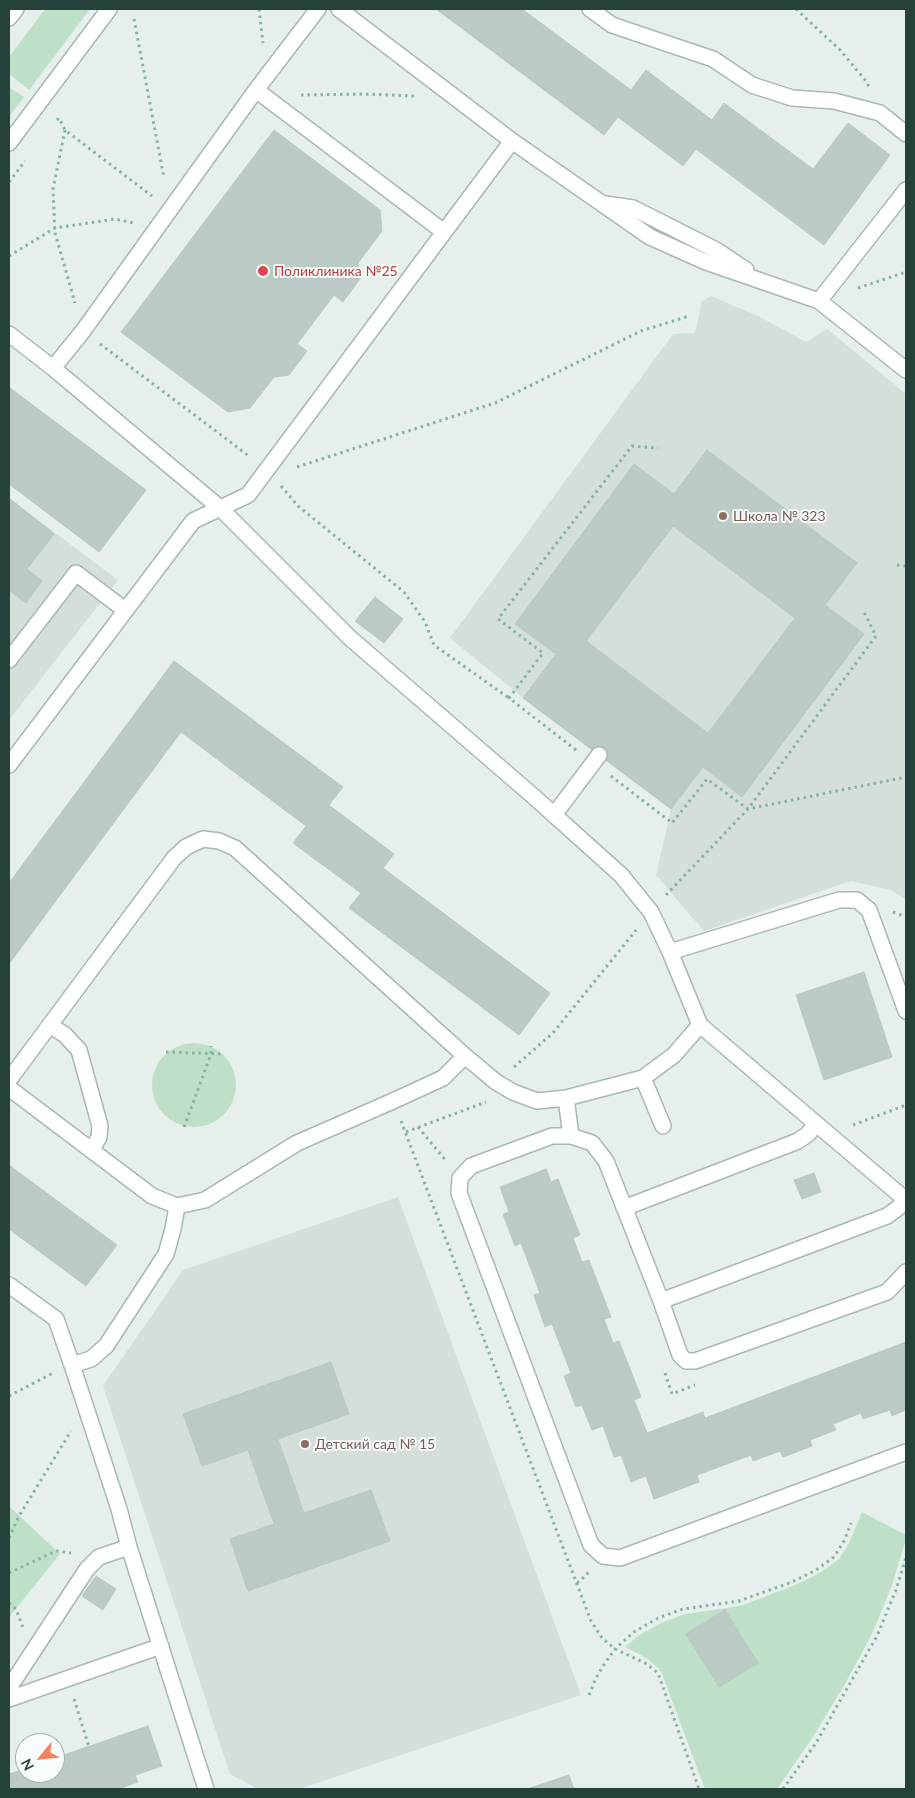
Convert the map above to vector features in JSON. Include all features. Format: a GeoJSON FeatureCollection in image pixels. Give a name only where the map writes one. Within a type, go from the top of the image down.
{"type":"FeatureCollection","features":[{"type":"Feature","properties":{"kind":"street"},"geometry":{"type":"LineString","coordinates":[[9,18],[16,9]]}},
{"type":"Feature","properties":{"kind":"street"},"geometry":{"type":"LineString","coordinates":[[9,143],[109,9]]}},
{"type":"Feature","properties":{"kind":"street"},"geometry":{"type":"LineString","coordinates":[[53,368],[83,331],[256,90],[318,9]]}},
{"type":"Feature","properties":{"kind":"street"},"geometry":{"type":"LineString","coordinates":[[338,9],[512,141],[650,237],[706,262],[819,301],[906,370]]}},
{"type":"Feature","properties":{"kind":"street"},"geometry":{"type":"LineString","coordinates":[[590,9],[612,25],[713,59],[752,85],[792,98],[834,101],[880,113],[906,134]]}},
{"type":"Feature","properties":{"kind":"street"},"geometry":{"type":"LineString","coordinates":[[256,90],[444,232]]}},
{"type":"Feature","properties":{"kind":"street"},"geometry":{"type":"LineString","coordinates":[[9,765],[192,521],[248,495],[512,141]]}},
{"type":"Feature","properties":{"kind":"street"},"geometry":{"type":"LineString","coordinates":[[819,301],[906,190]]}},
{"type":"Feature","properties":{"kind":"street"},"geometry":{"type":"LineString","coordinates":[[9,334],[53,368],[220,508],[350,638],[621,875],[650,912],[670,952],[700,1025],[906,1200],[887,1216],[661,1301]]}},
{"type":"Feature","properties":{"kind":"street"},"geometry":{"type":"LineString","coordinates":[[9,660],[76,573],[125,610]]}},
{"type":"Feature","properties":{"kind":"street"},"geometry":{"type":"LineString","coordinates":[[554,815],[599,755]]}},
{"type":"Feature","properties":{"kind":"street"},"geometry":{"type":"LineString","coordinates":[[9,1080],[174,858],[186,847],[202,839],[219,841],[234,848],[496,1082],[513,1092],[537,1101],[566,1098],[643,1078],[674,1054],[700,1025]]}},
{"type":"Feature","properties":{"kind":"street"},"geometry":{"type":"LineString","coordinates":[[670,952],[839,900],[857,900],[869,910],[906,1008]]}},
{"type":"Feature","properties":{"kind":"street"},"geometry":{"type":"LineString","coordinates":[[50,1024],[65,1035],[79,1050],[100,1126],[99,1137],[92,1150]]}},
{"type":"Feature","properties":{"kind":"street"},"geometry":{"type":"LineString","coordinates":[[9,1088],[152,1196],[177,1206],[205,1200],[297,1143],[443,1078],[465,1056]]}},
{"type":"Feature","properties":{"kind":"street"},"geometry":{"type":"LineString","coordinates":[[643,1078],[662,1126]]}},
{"type":"Feature","properties":{"kind":"street"},"geometry":{"type":"LineString","coordinates":[[566,1098],[571,1136]]}},
{"type":"Feature","properties":{"kind":"street"},"geometry":{"type":"LineString","coordinates":[[624,1208],[798,1141],[808,1134],[822,1129]]}},
{"type":"Feature","properties":{"kind":"street"},"geometry":{"type":"LineString","coordinates":[[906,1272],[887,1292],[694,1362],[686,1360],[680,1355],[606,1161],[592,1143],[571,1136],[552,1136],[471,1166],[460,1178],[459,1193],[587,1535],[591,1545],[602,1556],[620,1558],[906,1452]]}},
{"type":"Feature","properties":{"kind":"street"},"geometry":{"type":"LineString","coordinates":[[72,1366],[91,1359],[112,1338],[166,1254],[177,1206]]}},
{"type":"Feature","properties":{"kind":"street"},"geometry":{"type":"LineString","coordinates":[[9,1284],[56,1320],[119,1509],[129,1547],[206,1789]]}},
{"type":"Feature","properties":{"kind":"street"},"geometry":{"type":"LineString","coordinates":[[9,1688],[87,1569],[98,1557],[129,1547]]}},
{"type":"Feature","properties":{"kind":"street"},"geometry":{"type":"LineString","coordinates":[[9,1699],[161,1646]]}},
{"type":"Feature","properties":{"kind":"path"},"geometry":{"type":"LineString","coordinates":[[796,9],[840,50],[866,81],[880,113]]}},
{"type":"Feature","properties":{"kind":"path"},"geometry":{"type":"LineString","coordinates":[[134,19],[171,210]]}},
{"type":"Feature","properties":{"kind":"path"},"geometry":{"type":"LineString","coordinates":[[300,95],[365,94],[419,96]]}},
{"type":"Feature","properties":{"kind":"path"},"geometry":{"type":"LineString","coordinates":[[59,118],[65,130],[171,210]]}},
{"type":"Feature","properties":{"kind":"path"},"geometry":{"type":"LineString","coordinates":[[65,130],[53,188],[55,228],[83,331],[267,470],[298,506],[404,592],[425,622],[434,645],[509,698]]}},
{"type":"Feature","properties":{"kind":"path"},"geometry":{"type":"LineString","coordinates":[[9,256],[55,228],[115,219],[157,229]]}},
{"type":"Feature","properties":{"kind":"path"},"geometry":{"type":"LineString","coordinates":[[854,290],[906,272]]}},
{"type":"Feature","properties":{"kind":"path"},"geometry":{"type":"LineString","coordinates":[[267,470],[283,472],[495,403],[641,331],[689,316]]}},
{"type":"Feature","properties":{"kind":"path"},"geometry":{"type":"LineString","coordinates":[[515,691],[543,653],[498,619],[632,446],[658,448]]}},
{"type":"Feature","properties":{"kind":"path"},"geometry":{"type":"LineString","coordinates":[[897,565],[906,566]]}},
{"type":"Feature","properties":{"kind":"path"},"geometry":{"type":"LineString","coordinates":[[661,900],[748,809],[876,636],[863,610]]}},
{"type":"Feature","properties":{"kind":"path"},"geometry":{"type":"LineString","coordinates":[[669,821],[672,824],[706,779],[748,809],[906,777]]}},
{"type":"Feature","properties":{"kind":"path"},"geometry":{"type":"LineString","coordinates":[[496,1082],[553,1033],[641,924]]}},
{"type":"Feature","properties":{"kind":"path"},"geometry":{"type":"LineString","coordinates":[[184,1127],[211,1054],[211,1046]]}},
{"type":"Feature","properties":{"kind":"path"},"geometry":{"type":"LineString","coordinates":[[166,1052],[224,1054]]}},
{"type":"Feature","properties":{"kind":"path"},"geometry":{"type":"LineString","coordinates":[[406,1132],[513,1092]]}},
{"type":"Feature","properties":{"kind":"path"},"geometry":{"type":"LineString","coordinates":[[393,1101],[591,1621],[602,1638],[615,1650],[647,1664],[658,1673],[699,1789]]}},
{"type":"Feature","properties":{"kind":"path"},"geometry":{"type":"LineString","coordinates":[[822,1129],[906,1106]]}},
{"type":"Feature","properties":{"kind":"path"},"geometry":{"type":"LineString","coordinates":[[418,1127],[460,1178]]}},
{"type":"Feature","properties":{"kind":"path"},"geometry":{"type":"LineString","coordinates":[[9,1396],[60,1369],[72,1366]]}},
{"type":"Feature","properties":{"kind":"path"},"geometry":{"type":"LineString","coordinates":[[9,1538],[19,1516],[85,1406]]}},
{"type":"Feature","properties":{"kind":"path"},"geometry":{"type":"LineString","coordinates":[[589,1695],[596,1678],[615,1650],[634,1632],[658,1618],[683,1610],[739,1602],[775,1590],[816,1570],[834,1557],[844,1541],[851,1523]]}},
{"type":"Feature","properties":{"kind":"path"},"geometry":{"type":"LineString","coordinates":[[9,1573],[56,1551]]}},
{"type":"Feature","properties":{"kind":"path"},"geometry":{"type":"LineString","coordinates":[[783,1789],[816,1743],[877,1636],[896,1590],[906,1557]]}},
{"type":"Feature","properties":{"kind":"path"},"geometry":{"type":"LineString","coordinates":[[9,1603],[16,1609]]}},
{"type":"Feature","properties":{"kind":"path"},"geometry":{"type":"LineString","coordinates":[[67,1679],[89,1746]]}},
{"type":"Feature","properties":{"kind":"shaded area","name":"Школа № 323"},"geometry":{"type":"Polygon","coordinates":[[[711,296],[758,316],[806,342],[827,329],[906,394],[906,899],[890,890],[851,881],[704,931],[656,875],[671,809],[523,698],[450,638],[673,334],[695,333],[702,301],[711,296]]]}},
{"type":"Feature","properties":{"kind":"shaded area"},"geometry":{"type":"Polygon","coordinates":[[[9,498],[118,580],[9,720],[9,498]]]}},
{"type":"Feature","properties":{"kind":"shaded area","name":"Детский сад № 15"},"geometry":{"type":"Polygon","coordinates":[[[398,1197],[581,1695],[299,1789],[258,1789],[230,1774],[103,1386],[183,1270],[398,1197]]]}},
{"type":"Feature","properties":{"kind":"green space"},"geometry":{"type":"Polygon","coordinates":[[[45,9],[90,9],[29,90],[9,74],[9,57],[45,9]]]}},
{"type":"Feature","properties":{"kind":"green space"},"geometry":{"type":"Polygon","coordinates":[[[9,87],[24,97],[9,117],[9,87]]]}},
{"type":"Feature","properties":{"kind":"green space"},"geometry":{"type":"Polygon","coordinates":[[[186,1043],[202,1043],[218,1050],[229,1061],[236,1077],[233,1101],[224,1115],[218,1120],[202,1127],[186,1127],[170,1120],[159,1109],[152,1093],[152,1077],[159,1061],[170,1050],[186,1043]]]}},
{"type":"Feature","properties":{"kind":"green space"},"geometry":{"type":"Polygon","coordinates":[[[9,1506],[60,1554],[10,1616],[9,1615],[9,1506]]]}},
{"type":"Feature","properties":{"kind":"green space"},"geometry":{"type":"Polygon","coordinates":[[[862,1512],[906,1535],[906,1539],[891,1588],[872,1634],[845,1684],[811,1740],[777,1789],[705,1789],[661,1671],[648,1659],[625,1647],[638,1636],[661,1623],[685,1614],[740,1606],[793,1586],[818,1574],[839,1559],[849,1543],[862,1512]]]}},
{"type":"Feature","properties":{"kind":"building"},"geometry":{"type":"Polygon","coordinates":[[[436,9],[522,9],[631,90],[646,70],[712,120],[724,103],[813,169],[848,123],[890,155],[824,245],[696,149],[683,166],[618,117],[604,135],[436,9]]]}},
{"type":"Feature","properties":{"kind":"building","name":"Поликлиника №25"},"geometry":{"type":"Polygon","coordinates":[[[274,130],[380,210],[382,231],[358,263],[360,279],[343,302],[334,295],[297,344],[307,351],[289,375],[274,377],[250,408],[228,412],[121,332],[274,130]]]}},
{"type":"Feature","properties":{"kind":"building"},"geometry":{"type":"Polygon","coordinates":[[[9,387],[14,391],[9,398],[9,387]]]}},
{"type":"Feature","properties":{"kind":"building"},"geometry":{"type":"Polygon","coordinates":[[[14,391],[146,490],[99,552],[9,484],[9,398],[14,391]]]}},
{"type":"Feature","properties":{"kind":"building"},"geometry":{"type":"Polygon","coordinates":[[[707,450],[857,563],[825,605],[864,634],[742,797],[703,767],[671,809],[523,698],[556,654],[515,624],[634,464],[674,494],[707,450]],[[673,526],[586,641],[708,733],[795,618],[673,526]]]}},
{"type":"Feature","properties":{"kind":"building"},"geometry":{"type":"Polygon","coordinates":[[[9,498],[54,534],[27,569],[42,581],[26,603],[9,590],[9,498]]]}},
{"type":"Feature","properties":{"kind":"building"},"geometry":{"type":"Polygon","coordinates":[[[375,597],[403,619],[384,643],[355,621],[375,597]]]}},
{"type":"Feature","properties":{"kind":"building"},"geometry":{"type":"Polygon","coordinates":[[[174,661],[343,787],[329,805],[394,854],[383,868],[550,993],[519,1035],[349,908],[361,893],[293,843],[306,826],[181,732],[9,964],[9,883],[174,661]]]}},
{"type":"Feature","properties":{"kind":"building"},"geometry":{"type":"Polygon","coordinates":[[[864,972],[892,1057],[824,1080],[796,995],[864,972]]]}},
{"type":"Feature","properties":{"kind":"building"},"geometry":{"type":"Polygon","coordinates":[[[9,1165],[117,1245],[86,1286],[9,1229],[9,1165]]]}},
{"type":"Feature","properties":{"kind":"building"},"geometry":{"type":"Polygon","coordinates":[[[546,1169],[551,1182],[558,1179],[580,1235],[573,1238],[582,1262],[589,1260],[611,1317],[604,1319],[613,1343],[619,1341],[641,1397],[634,1400],[647,1433],[703,1412],[705,1418],[906,1342],[906,1410],[892,1416],[890,1410],[863,1419],[861,1413],[833,1424],[836,1430],[810,1440],[812,1446],[783,1457],[780,1451],[753,1461],[751,1455],[697,1475],[699,1482],[654,1499],[646,1476],[631,1482],[621,1455],[614,1457],[603,1426],[592,1430],[582,1405],[576,1407],[564,1376],[571,1373],[552,1324],[545,1327],[534,1295],[540,1293],[521,1243],[515,1246],[503,1214],[509,1212],[500,1187],[546,1169]]]}},
{"type":"Feature","properties":{"kind":"building"},"geometry":{"type":"Polygon","coordinates":[[[814,1173],[821,1192],[802,1199],[794,1180],[814,1173]]]}},
{"type":"Feature","properties":{"kind":"building"},"geometry":{"type":"Polygon","coordinates":[[[331,1362],[349,1414],[278,1439],[304,1513],[371,1490],[390,1541],[248,1591],[230,1539],[274,1524],[248,1450],[202,1466],[183,1414],[331,1362]]]}},
{"type":"Feature","properties":{"kind":"building"},"geometry":{"type":"Polygon","coordinates":[[[96,1576],[116,1589],[103,1610],[82,1596],[96,1576]]]}},
{"type":"Feature","properties":{"kind":"building"},"geometry":{"type":"Polygon","coordinates":[[[725,1610],[758,1663],[719,1687],[686,1634],[725,1610]]]}},
{"type":"Feature","properties":{"kind":"building"},"geometry":{"type":"Polygon","coordinates":[[[148,1726],[162,1766],[135,1775],[138,1782],[118,1789],[9,1789],[9,1774],[15,1772],[15,1783],[65,1783],[65,1755],[148,1726]]]}},
{"type":"Feature","properties":{"kind":"building"},"geometry":{"type":"Polygon","coordinates":[[[569,1775],[574,1789],[527,1789],[569,1775]]]}},
{"type":"Feature","properties":{"kind":"place","name":"Поликлиника №25"},"geometry":{"type":"Point","coordinates":[263,271]}},
{"type":"Feature","properties":{"kind":"place","name":"Школа № 323"},"geometry":{"type":"Point","coordinates":[723,516]}},
{"type":"Feature","properties":{"kind":"place","name":"Детский сад № 15"},"geometry":{"type":"Point","coordinates":[305,1444]}}]}
